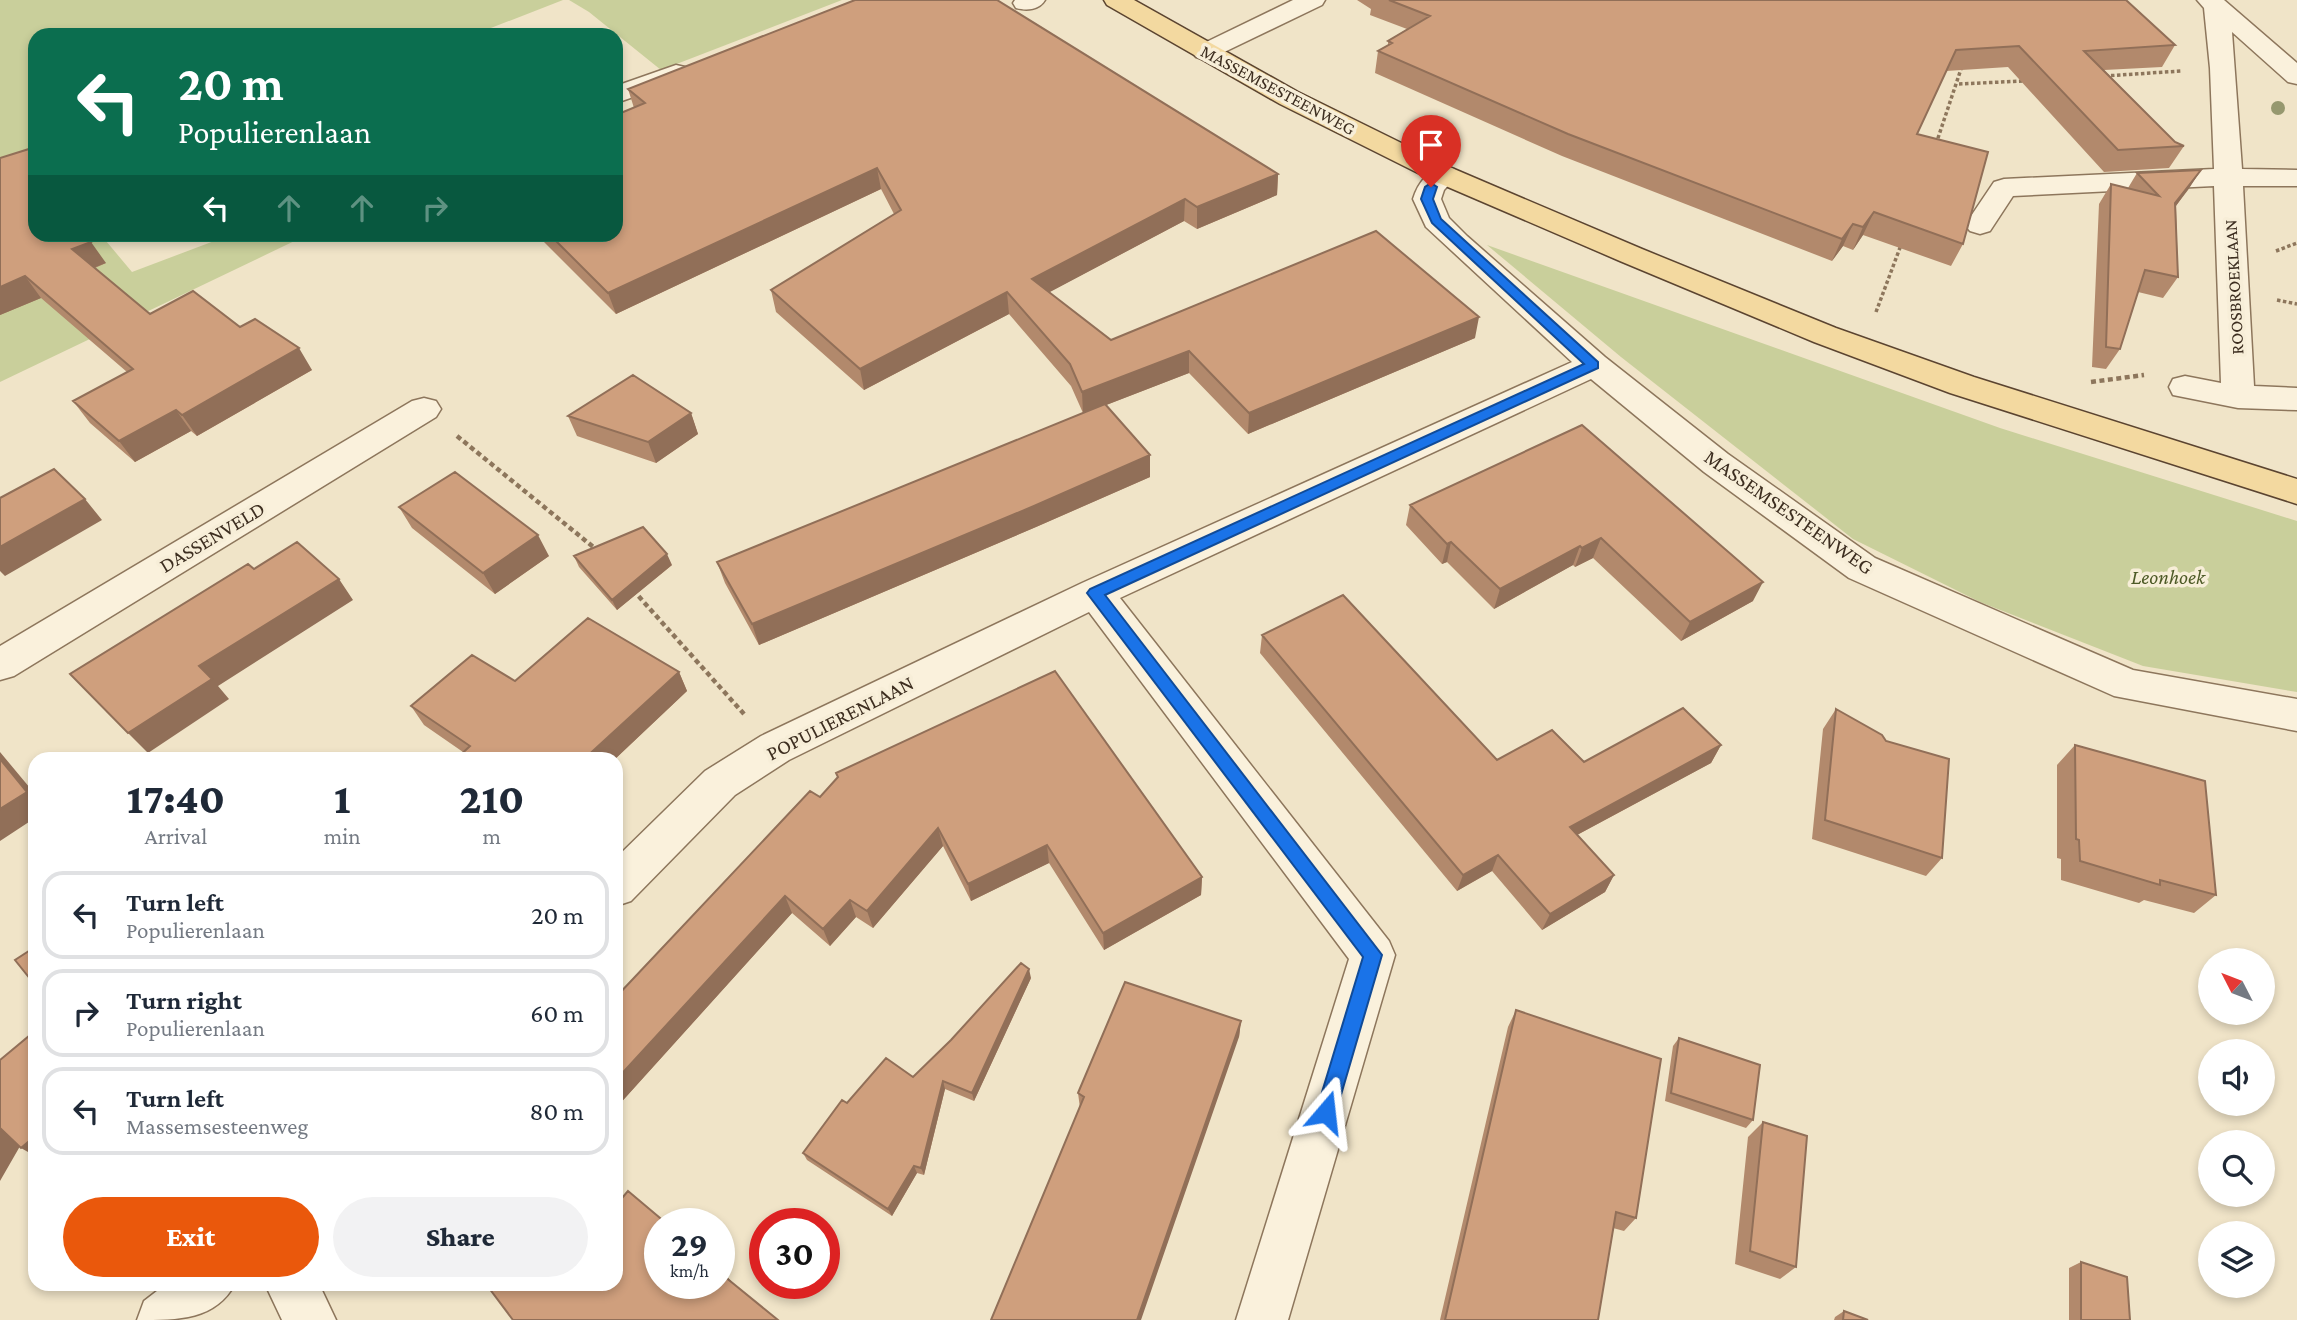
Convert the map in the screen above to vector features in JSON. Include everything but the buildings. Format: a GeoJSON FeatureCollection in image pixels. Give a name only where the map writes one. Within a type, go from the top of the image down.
{"type":"FeatureCollection","features":[{"type":"Feature","properties":{"kind":"main road","name":"MASSEMSESTEENWEG"},"geometry":{"type":"LineString","coordinates":[[1116,0],[1289,99],[1444,175],[1632,256],[1860,348],[2038,410],[2297,492]]}},
{"type":"Feature","properties":{"kind":"street"},"geometry":{"type":"LineString","coordinates":[[1205,52],[1313,0]]}},
{"type":"Feature","properties":{"kind":"street","name":"ROOSBROEKLAAN"},"geometry":{"type":"LineString","coordinates":[[2212,3],[2223,68],[2238,397]]}},
{"type":"Feature","properties":{"kind":"street","name":"ROOSBROEKLAAN"},"geometry":{"type":"LineString","coordinates":[[2212,3],[2297,76]]}},
{"type":"Feature","properties":{"kind":"street"},"geometry":{"type":"LineString","coordinates":[[623,93],[699,64]]}},
{"type":"Feature","properties":{"kind":"street","name":"MASSEMSESTEENWEG"},"geometry":{"type":"LineString","coordinates":[[1444,175],[1431,187],[1427,199],[1436,221],[1594,365],[1716,463],[1862,568],[2128,685],[2297,715]]}},
{"type":"Feature","properties":{"kind":"street"},"geometry":{"type":"LineString","coordinates":[[1980,225],[2004,188],[2229,177],[2297,178]]}},
{"type":"Feature","properties":{"kind":"street","name":"POPULIERENLAAN"},"geometry":{"type":"LineString","coordinates":[[623,880],[720,783],[775,748],[1095,593],[1594,365]]}},
{"type":"Feature","properties":{"kind":"street"},"geometry":{"type":"LineString","coordinates":[[2185,387],[2238,397],[2297,399]]}},
{"type":"Feature","properties":{"kind":"street","name":"DASSENVELD"},"geometry":{"type":"LineString","coordinates":[[0,665],[424,409]]}},
{"type":"Feature","properties":{"kind":"street"},"geometry":{"type":"LineString","coordinates":[[1095,593],[1373,955],[1262,1320]]}},
{"type":"Feature","properties":{"kind":"street"},"geometry":{"type":"LineString","coordinates":[[163,1320],[199,1291]]}},
{"type":"Feature","properties":{"kind":"street"},"geometry":{"type":"LineString","coordinates":[[295,1291],[310,1320]]}},
{"type":"Feature","properties":{"kind":"path"},"geometry":{"type":"LineString","coordinates":[[1935,147],[1958,84],[1963,60]]}},
{"type":"Feature","properties":{"kind":"path"},"geometry":{"type":"LineString","coordinates":[[2099,76],[2223,68]]}},
{"type":"Feature","properties":{"kind":"path"},"geometry":{"type":"LineString","coordinates":[[1958,84],[2031,80]]}},
{"type":"Feature","properties":{"kind":"path"},"geometry":{"type":"LineString","coordinates":[[1860,348],[1905,236]]}},
{"type":"Feature","properties":{"kind":"path"},"geometry":{"type":"LineString","coordinates":[[2038,410],[2055,396],[2100,379],[2159,373],[2185,387]]}},
{"type":"Feature","properties":{"kind":"path"},"geometry":{"type":"LineString","coordinates":[[424,409],[599,553]]}},
{"type":"Feature","properties":{"kind":"path"},"geometry":{"type":"LineString","coordinates":[[627,584],[775,748]]}},
{"type":"Feature","properties":{"kind":"green space"},"geometry":{"type":"Polygon","coordinates":[[[0,0],[563,0],[491,28],[28,28],[28,242],[107,242],[132,272],[211,242],[292,242],[0,382],[0,0]]]}},
{"type":"Feature","properties":{"kind":"green space"},"geometry":{"type":"Polygon","coordinates":[[[569,0],[842,0],[661,70],[623,39],[623,28],[609,28],[569,0]]]}},
{"type":"Feature","properties":{"kind":"green space","name":"Leonhoek"},"geometry":{"type":"Polygon","coordinates":[[[1487,245],[2000,428],[2297,521],[2297,692],[2143,666],[1980,602],[1853,539],[1621,357],[1487,245]]]}},
{"type":"Feature","properties":{"kind":"route"},"geometry":{"type":"LineString","coordinates":[[1326,1112],[1373,955],[1095,593],[1594,365],[1457,243],[1436,221],[1427,199],[1431,187]]}}]}
